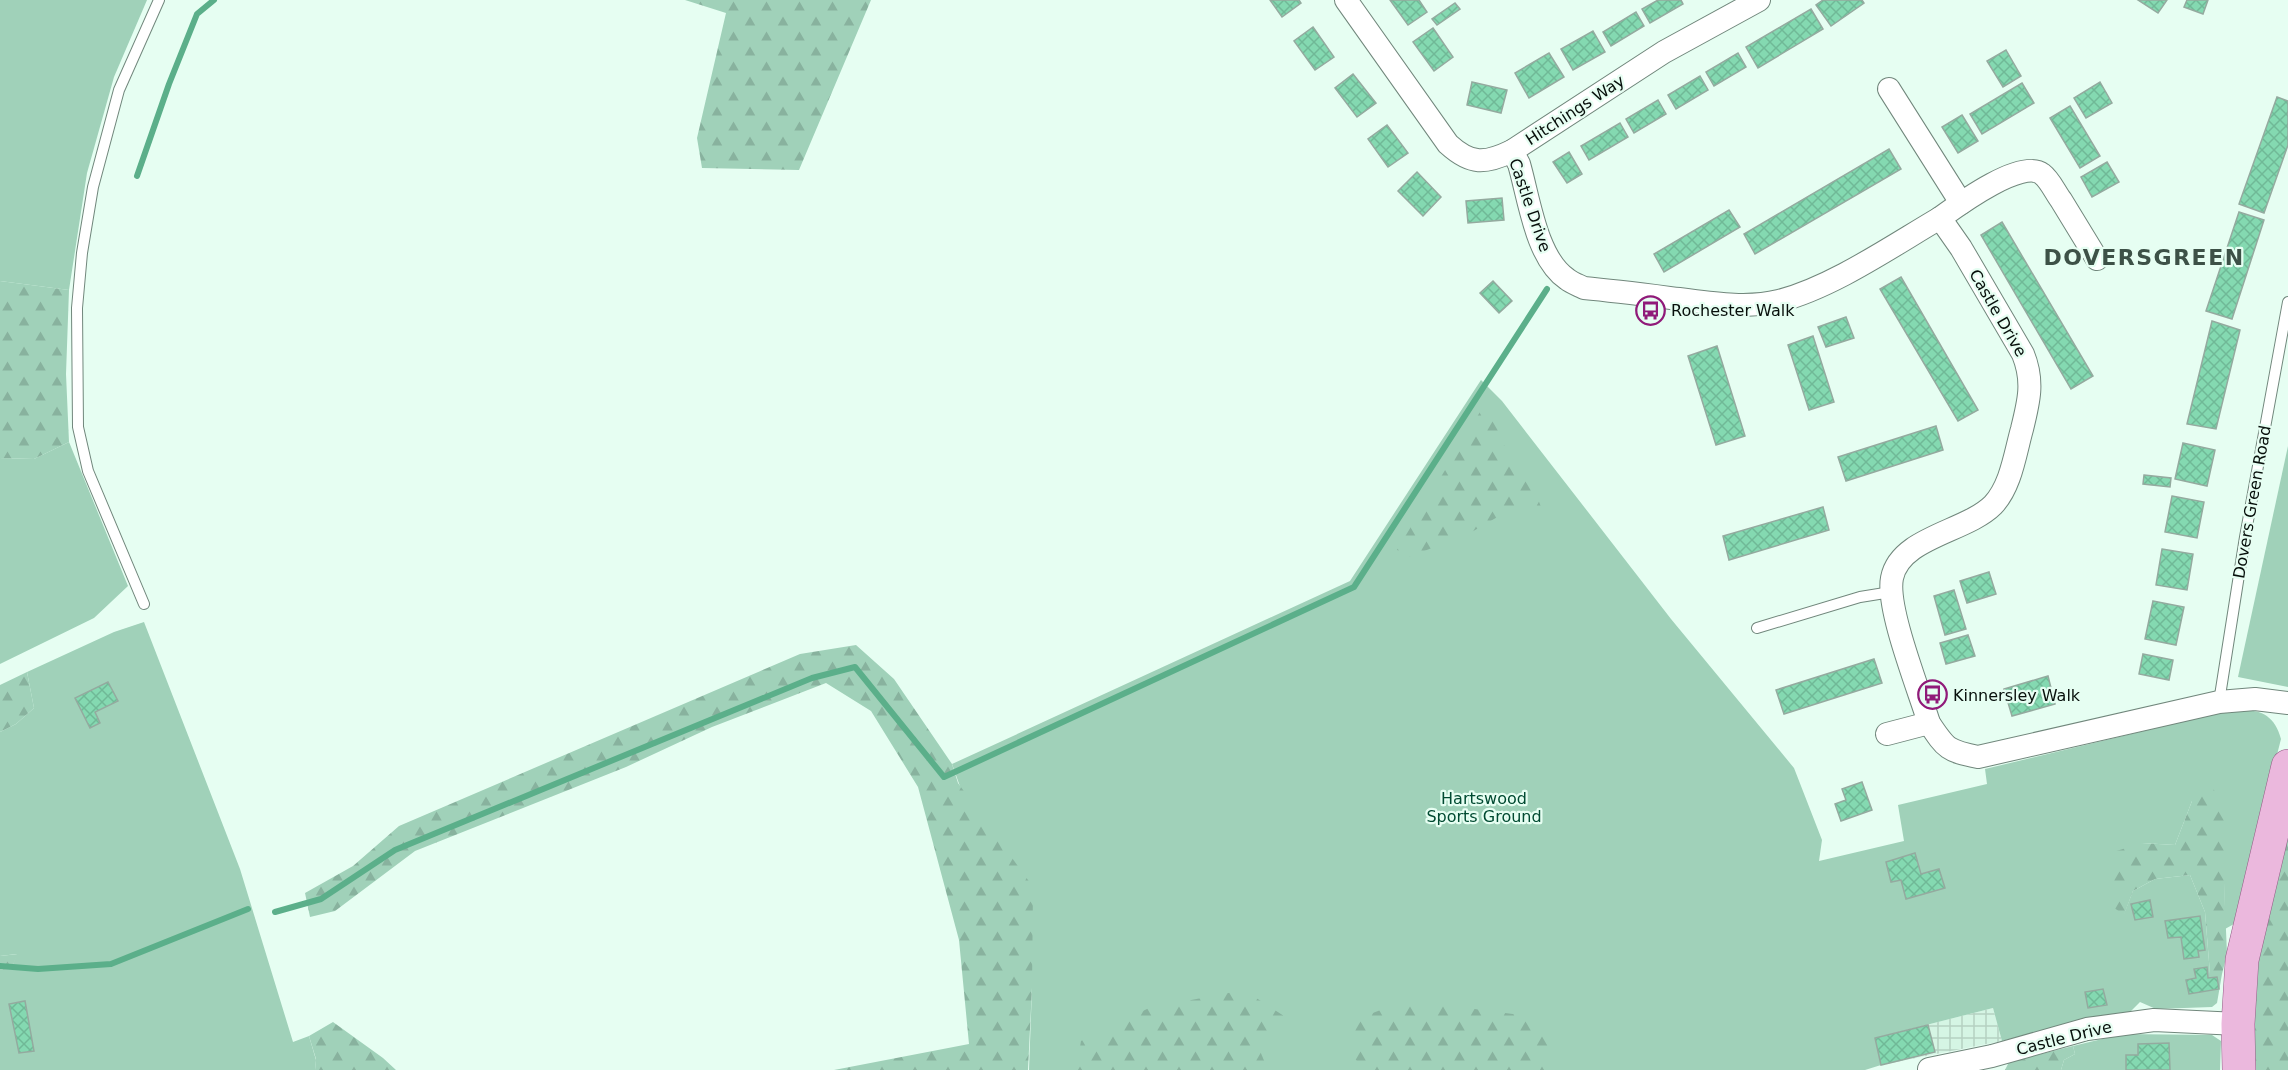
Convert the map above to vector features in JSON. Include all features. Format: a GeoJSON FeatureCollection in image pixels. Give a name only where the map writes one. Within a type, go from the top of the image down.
{"type":"FeatureCollection","features":[{"type":"Feature","properties":{"kind":"main road"},"geometry":{"type":"LineString","coordinates":[[2239,1070],[2238,1024],[2242,960],[2288,766]]}},
{"type":"Feature","properties":{"kind":"street","name":"Hitchings Way"},"geometry":{"type":"LineString","coordinates":[[1346,0],[1448,144],[1461,155],[1479,161],[1496,159],[1512,151],[1664,52],[1759,0]]}},
{"type":"Feature","properties":{"kind":"street"},"geometry":{"type":"LineString","coordinates":[[1889,89],[1961,203]]}},
{"type":"Feature","properties":{"kind":"street","name":"Castle Drive"},"geometry":{"type":"LineString","coordinates":[[1512,151],[1519,164],[1544,252],[1554,268],[1567,279],[1584,288],[1714,303],[1756,304],[1778,301],[1804,293],[1854,268],[1940,218],[1961,248],[2023,354],[2029,368],[2030,395],[2012,468],[2004,489],[1993,505],[1981,514],[1908,552],[1896,567],[1892,579],[1893,607],[1929,723],[1953,752],[1978,757],[2220,702],[2255,699],[2288,703]]}},
{"type":"Feature","properties":{"kind":"street"},"geometry":{"type":"LineString","coordinates":[[1940,218],[1961,203],[2012,174],[2027,169],[2041,173],[2051,185],[2097,259]]}},
{"type":"Feature","properties":{"kind":"street"},"geometry":{"type":"LineString","coordinates":[[1887,734],[1929,723]]}},
{"type":"Feature","properties":{"kind":"street","name":"Castle Drive"},"geometry":{"type":"LineString","coordinates":[[1928,1070],[1994,1063],[2087,1029],[2154,1020],[2238,1024]]}},
{"type":"Feature","properties":{"kind":"lane"},"geometry":{"type":"LineString","coordinates":[[144,604],[88,471],[78,427],[77,308],[82,253],[93,187],[119,90],[159,0]]}},
{"type":"Feature","properties":{"kind":"lane","name":"Dovers Green Road"},"geometry":{"type":"LineString","coordinates":[[2220,702],[2245,537],[2288,302]]}},
{"type":"Feature","properties":{"kind":"lane"},"geometry":{"type":"LineString","coordinates":[[1757,628],[1860,597],[1891,592]]}},
{"type":"Feature","properties":{"kind":"shaded area"},"geometry":{"type":"Polygon","coordinates":[[[1993,1008],[2002,1041],[1881,1065],[1875,1038],[1993,1008]]]}},
{"type":"Feature","properties":{"kind":"green space"},"geometry":{"type":"Polygon","coordinates":[[[0,0],[147,0],[114,77],[87,173],[69,290],[0,281],[0,0]]]}},
{"type":"Feature","properties":{"kind":"green space"},"geometry":{"type":"Polygon","coordinates":[[[685,0],[871,0],[799,170],[702,168],[697,138],[726,13],[685,0]]]}},
{"type":"Feature","properties":{"kind":"green space"},"geometry":{"type":"Polygon","coordinates":[[[0,281],[69,290],[66,374],[69,442],[34,459],[0,458],[0,281]]]}},
{"type":"Feature","properties":{"kind":"green space","name":"Hartswood Sports Ground"},"geometry":{"type":"Polygon","coordinates":[[[1481,380],[1502,401],[1671,619],[1794,768],[1822,840],[1819,861],[1904,841],[1898,805],[1987,784],[1985,769],[2223,712],[2243,710],[2260,712],[2267,716],[2281,739],[2234,924],[2225,929],[2224,883],[2192,801],[2175,845],[2142,843],[2124,914],[2133,891],[2155,879],[2190,875],[2205,912],[2210,974],[2222,974],[2217,1003],[2212,1007],[2156,1009],[2140,1002],[2129,1013],[2088,1019],[2002,1041],[1993,1008],[1875,1038],[1881,1065],[1865,1070],[1029,1070],[1032,988],[952,764],[1350,581],[1481,380]]]}},
{"type":"Feature","properties":{"kind":"green space"},"geometry":{"type":"Polygon","coordinates":[[[1493,409],[1502,443],[1527,470],[1541,507],[1518,505],[1470,533],[1409,557],[1397,550],[1480,412],[1493,409]]]}},
{"type":"Feature","properties":{"kind":"green space"},"geometry":{"type":"Polygon","coordinates":[[[69,442],[128,586],[94,618],[0,664],[0,458],[34,459],[69,442]]]}},
{"type":"Feature","properties":{"kind":"green space"},"geometry":{"type":"Polygon","coordinates":[[[2288,446],[2288,687],[2238,677],[2288,446]]]}},
{"type":"Feature","properties":{"kind":"green space"},"geometry":{"type":"Polygon","coordinates":[[[144,622],[240,869],[293,1042],[309,1036],[316,1060],[315,1070],[0,1070],[0,970],[11,969],[17,954],[0,956],[0,732],[16,724],[34,708],[27,672],[114,632],[144,622]]]}},
{"type":"Feature","properties":{"kind":"green space"},"geometry":{"type":"Polygon","coordinates":[[[856,645],[894,679],[952,764],[958,783],[1033,887],[1028,1070],[834,1070],[969,1044],[959,940],[918,787],[871,711],[826,683],[712,727],[626,767],[415,851],[335,911],[310,917],[305,893],[353,866],[399,826],[800,654],[856,645]]]}},
{"type":"Feature","properties":{"kind":"green space"},"geometry":{"type":"Polygon","coordinates":[[[27,672],[34,708],[16,724],[0,732],[0,685],[27,672]]]}},
{"type":"Feature","properties":{"kind":"green space"},"geometry":{"type":"Polygon","coordinates":[[[2213,788],[2225,812],[2224,883],[2227,954],[2222,974],[2210,974],[2205,912],[2190,875],[2155,879],[2133,891],[2124,915],[2113,907],[2110,853],[2142,843],[2175,845],[2192,801],[2213,788]]]}},
{"type":"Feature","properties":{"kind":"green space"},"geometry":{"type":"Polygon","coordinates":[[[2288,817],[2288,1070],[2248,1070],[2255,955],[2288,817]]]}},
{"type":"Feature","properties":{"kind":"green space"},"geometry":{"type":"Polygon","coordinates":[[[18,954],[11,969],[0,970],[0,956],[18,954]]]}},
{"type":"Feature","properties":{"kind":"green space"},"geometry":{"type":"Polygon","coordinates":[[[1244,990],[1284,1016],[1260,1051],[1268,1070],[1076,1070],[1081,1041],[1149,1008],[1244,990]]]}},
{"type":"Feature","properties":{"kind":"green space"},"geometry":{"type":"Polygon","coordinates":[[[1399,1003],[1452,1006],[1528,1016],[1565,1039],[1545,1070],[1366,1070],[1351,1055],[1357,1019],[1399,1003]]]}},
{"type":"Feature","properties":{"kind":"green space"},"geometry":{"type":"Polygon","coordinates":[[[333,1022],[396,1070],[315,1070],[316,1059],[309,1036],[333,1022]]]}},
{"type":"Feature","properties":{"kind":"green space"},"geometry":{"type":"Polygon","coordinates":[[[2123,1034],[2212,1035],[2221,1041],[2220,1070],[2061,1070],[2064,1060],[2075,1054],[2073,1046],[2123,1034]]]}},
{"type":"Feature","properties":{"kind":"green space"},"geometry":{"type":"Polygon","coordinates":[[[2073,1046],[2075,1054],[2064,1060],[2061,1070],[2005,1070],[2009,1062],[2073,1046]]]}},
{"type":"Feature","properties":{"kind":"building"},"geometry":{"type":"Polygon","coordinates":[[[1270,0],[1299,0],[1301,3],[1282,17],[1270,0]]]}},
{"type":"Feature","properties":{"kind":"building"},"geometry":{"type":"Polygon","coordinates":[[[1390,0],[1419,0],[1427,12],[1408,25],[1390,0]]]}},
{"type":"Feature","properties":{"kind":"building"},"geometry":{"type":"Polygon","coordinates":[[[1658,0],[1681,0],[1683,4],[1650,23],[1642,9],[1658,0]]]}},
{"type":"Feature","properties":{"kind":"building"},"geometry":{"type":"Polygon","coordinates":[[[1823,0],[1862,0],[1864,3],[1831,26],[1816,5],[1823,0]]]}},
{"type":"Feature","properties":{"kind":"building"},"geometry":{"type":"Polygon","coordinates":[[[2138,0],[2167,0],[2158,13],[2138,0]]]}},
{"type":"Feature","properties":{"kind":"building"},"geometry":{"type":"Polygon","coordinates":[[[2187,0],[2208,0],[2203,14],[2184,7],[2187,0]]]}},
{"type":"Feature","properties":{"kind":"building"},"geometry":{"type":"Polygon","coordinates":[[[1455,3],[1460,9],[1437,25],[1432,19],[1455,3]]]}},
{"type":"Feature","properties":{"kind":"building"},"geometry":{"type":"Polygon","coordinates":[[[1811,9],[1823,29],[1758,68],[1746,47],[1811,9]]]}},
{"type":"Feature","properties":{"kind":"building"},"geometry":{"type":"Polygon","coordinates":[[[1636,12],[1644,26],[1611,46],[1603,32],[1636,12]]]}},
{"type":"Feature","properties":{"kind":"building"},"geometry":{"type":"Polygon","coordinates":[[[1313,27],[1334,57],[1315,70],[1294,41],[1313,27]]]}},
{"type":"Feature","properties":{"kind":"building"},"geometry":{"type":"Polygon","coordinates":[[[1433,28],[1453,57],[1434,71],[1413,42],[1433,28]]]}},
{"type":"Feature","properties":{"kind":"building"},"geometry":{"type":"Polygon","coordinates":[[[1593,31],[1605,52],[1573,70],[1561,49],[1593,31]]]}},
{"type":"Feature","properties":{"kind":"building"},"geometry":{"type":"Polygon","coordinates":[[[2006,50],[2021,76],[2003,87],[1987,61],[2006,50]]]}},
{"type":"Feature","properties":{"kind":"building"},"geometry":{"type":"Polygon","coordinates":[[[1549,53],[1564,77],[1529,98],[1515,73],[1549,53]]]}},
{"type":"Feature","properties":{"kind":"building"},"geometry":{"type":"Polygon","coordinates":[[[1738,53],[1746,67],[1714,86],[1706,72],[1738,53]]]}},
{"type":"Feature","properties":{"kind":"building"},"geometry":{"type":"Polygon","coordinates":[[[1353,74],[1376,103],[1357,117],[1335,88],[1353,74]]]}},
{"type":"Feature","properties":{"kind":"building"},"geometry":{"type":"Polygon","coordinates":[[[1700,76],[1708,90],[1676,109],[1668,95],[1700,76]]]}},
{"type":"Feature","properties":{"kind":"building"},"geometry":{"type":"Polygon","coordinates":[[[1472,82],[1507,90],[1501,113],[1467,105],[1472,82]]]}},
{"type":"Feature","properties":{"kind":"building"},"geometry":{"type":"Polygon","coordinates":[[[2100,82],[2112,103],[2086,118],[2074,98],[2100,82]]]}},
{"type":"Feature","properties":{"kind":"building"},"geometry":{"type":"Polygon","coordinates":[[[2022,83],[2034,103],[1982,134],[1970,114],[2022,83]]]}},
{"type":"Feature","properties":{"kind":"building"},"geometry":{"type":"Polygon","coordinates":[[[2277,97],[2288,101],[2288,145],[2264,213],[2239,204],[2277,97]]]}},
{"type":"Feature","properties":{"kind":"building"},"geometry":{"type":"Polygon","coordinates":[[[1658,100],[1666,114],[1634,133],[1626,119],[1658,100]]]}},
{"type":"Feature","properties":{"kind":"building"},"geometry":{"type":"Polygon","coordinates":[[[2070,106],[2100,156],[2080,168],[2050,118],[2070,106]]]}},
{"type":"Feature","properties":{"kind":"building"},"geometry":{"type":"Polygon","coordinates":[[[1962,115],[1978,141],[1958,153],[1942,127],[1962,115]]]}},
{"type":"Feature","properties":{"kind":"building"},"geometry":{"type":"Polygon","coordinates":[[[1620,123],[1628,137],[1589,160],[1581,146],[1620,123]]]}},
{"type":"Feature","properties":{"kind":"building"},"geometry":{"type":"Polygon","coordinates":[[[1387,125],[1408,153],[1388,167],[1368,139],[1387,125]]]}},
{"type":"Feature","properties":{"kind":"building"},"geometry":{"type":"Polygon","coordinates":[[[1889,149],[1901,169],[1755,254],[1744,234],[1889,149]]]}},
{"type":"Feature","properties":{"kind":"building"},"geometry":{"type":"Polygon","coordinates":[[[1569,152],[1582,174],[1567,183],[1553,162],[1569,152]]]}},
{"type":"Feature","properties":{"kind":"building"},"geometry":{"type":"Polygon","coordinates":[[[2107,162],[2119,182],[2092,197],[2081,177],[2107,162]]]}},
{"type":"Feature","properties":{"kind":"building"},"geometry":{"type":"Polygon","coordinates":[[[1417,172],[1441,197],[1423,216],[1398,191],[1417,172]]]}},
{"type":"Feature","properties":{"kind":"building"},"geometry":{"type":"Polygon","coordinates":[[[1502,198],[1504,220],[1468,223],[1466,201],[1502,198]]]}},
{"type":"Feature","properties":{"kind":"building"},"geometry":{"type":"Polygon","coordinates":[[[1729,210],[1740,227],[1664,272],[1654,254],[1729,210]]]}},
{"type":"Feature","properties":{"kind":"building"},"geometry":{"type":"Polygon","coordinates":[[[2239,212],[2264,220],[2232,319],[2206,311],[2239,212]]]}},
{"type":"Feature","properties":{"kind":"building"},"geometry":{"type":"Polygon","coordinates":[[[2002,222],[2093,376],[2071,389],[1981,235],[2002,222]]]}},
{"type":"Feature","properties":{"kind":"building"},"geometry":{"type":"Polygon","coordinates":[[[1901,277],[1978,410],[1958,421],[1880,289],[1901,277]]]}},
{"type":"Feature","properties":{"kind":"building"},"geometry":{"type":"Polygon","coordinates":[[[1493,281],[1512,301],[1499,313],[1480,293],[1493,281]]]}},
{"type":"Feature","properties":{"kind":"building"},"geometry":{"type":"Polygon","coordinates":[[[1846,317],[1854,338],[1826,347],[1818,327],[1846,317]]]}},
{"type":"Feature","properties":{"kind":"building"},"geometry":{"type":"Polygon","coordinates":[[[2212,321],[2240,330],[2216,429],[2187,424],[2212,321]]]}},
{"type":"Feature","properties":{"kind":"building"},"geometry":{"type":"Polygon","coordinates":[[[1813,336],[1834,402],[1809,410],[1788,345],[1813,336]]]}},
{"type":"Feature","properties":{"kind":"building"},"geometry":{"type":"Polygon","coordinates":[[[1717,346],[1745,436],[1716,445],[1688,356],[1717,346]]]}},
{"type":"Feature","properties":{"kind":"building"},"geometry":{"type":"Polygon","coordinates":[[[1936,426],[1943,450],[1846,481],[1838,457],[1936,426]]]}},
{"type":"Feature","properties":{"kind":"building"},"geometry":{"type":"Polygon","coordinates":[[[2183,443],[2215,450],[2207,486],[2175,479],[2183,443]]]}},
{"type":"Feature","properties":{"kind":"building"},"geometry":{"type":"Polygon","coordinates":[[[2144,475],[2171,478],[2170,487],[2143,484],[2144,475]]]}},
{"type":"Feature","properties":{"kind":"building"},"geometry":{"type":"Polygon","coordinates":[[[2172,496],[2204,502],[2197,538],[2165,532],[2172,496]]]}},
{"type":"Feature","properties":{"kind":"building"},"geometry":{"type":"Polygon","coordinates":[[[1823,507],[1829,530],[1729,560],[1723,536],[1823,507]]]}},
{"type":"Feature","properties":{"kind":"building"},"geometry":{"type":"Polygon","coordinates":[[[2162,549],[2193,554],[2187,590],[2156,585],[2162,549]]]}},
{"type":"Feature","properties":{"kind":"building"},"geometry":{"type":"Polygon","coordinates":[[[1989,572],[1996,594],[1967,603],[1960,581],[1989,572]]]}},
{"type":"Feature","properties":{"kind":"building"},"geometry":{"type":"Polygon","coordinates":[[[1954,590],[1966,629],[1945,635],[1934,596],[1954,590]]]}},
{"type":"Feature","properties":{"kind":"building"},"geometry":{"type":"Polygon","coordinates":[[[2153,601],[2184,607],[2176,645],[2145,639],[2153,601]]]}},
{"type":"Feature","properties":{"kind":"building"},"geometry":{"type":"Polygon","coordinates":[[[1968,635],[1975,656],[1946,664],[1940,643],[1968,635]]]}},
{"type":"Feature","properties":{"kind":"building"},"geometry":{"type":"Polygon","coordinates":[[[2143,654],[2173,660],[2169,680],[2139,674],[2143,654]]]}},
{"type":"Feature","properties":{"kind":"building"},"geometry":{"type":"Polygon","coordinates":[[[1874,659],[1882,683],[1784,714],[1776,690],[1874,659]]]}},
{"type":"Feature","properties":{"kind":"building"},"geometry":{"type":"Polygon","coordinates":[[[2048,676],[2055,704],[2012,716],[2004,689],[2048,676]]]}},
{"type":"Feature","properties":{"kind":"building"},"geometry":{"type":"Polygon","coordinates":[[[108,682],[118,701],[95,712],[100,723],[90,728],[75,698],[108,682]]]}},
{"type":"Feature","properties":{"kind":"building"},"geometry":{"type":"Polygon","coordinates":[[[1862,782],[1872,810],[1841,821],[1835,804],[1846,800],[1842,789],[1862,782]]]}},
{"type":"Feature","properties":{"kind":"building"},"geometry":{"type":"Polygon","coordinates":[[[1915,853],[1921,874],[1939,869],[1945,888],[1906,899],[1901,880],[1891,882],[1886,862],[1915,853]]]}},
{"type":"Feature","properties":{"kind":"building"},"geometry":{"type":"Polygon","coordinates":[[[2150,900],[2153,917],[2135,920],[2131,904],[2150,900]]]}},
{"type":"Feature","properties":{"kind":"building"},"geometry":{"type":"Polygon","coordinates":[[[2200,916],[2205,950],[2198,951],[2199,957],[2184,959],[2181,937],[2168,938],[2165,921],[2200,916]]]}},
{"type":"Feature","properties":{"kind":"building"},"geometry":{"type":"Polygon","coordinates":[[[2207,967],[2208,978],[2217,977],[2219,989],[2189,994],[2186,980],[2196,978],[2194,969],[2207,967]]]}},
{"type":"Feature","properties":{"kind":"building"},"geometry":{"type":"Polygon","coordinates":[[[2103,989],[2107,1005],[2088,1008],[2085,992],[2103,989]]]}},
{"type":"Feature","properties":{"kind":"building"},"geometry":{"type":"Polygon","coordinates":[[[25,1001],[34,1051],[19,1053],[9,1004],[25,1001]]]}},
{"type":"Feature","properties":{"kind":"building"},"geometry":{"type":"Polygon","coordinates":[[[1928,1025],[1935,1052],[1881,1065],[1875,1038],[1928,1025]]]}},
{"type":"Feature","properties":{"kind":"building"},"geometry":{"type":"Polygon","coordinates":[[[2169,1043],[2170,1070],[2126,1070],[2126,1055],[2138,1055],[2138,1044],[2169,1043]]]}},
{"type":"Feature","properties":{"kind":"waterway"},"geometry":{"type":"LineString","coordinates":[[137,176],[169,84],[197,14],[214,0]]}},
{"type":"Feature","properties":{"kind":"waterway"},"geometry":{"type":"LineString","coordinates":[[275,912],[321,899],[395,850],[812,678],[855,667],[944,777],[1354,587],[1547,289]]}},
{"type":"Feature","properties":{"kind":"waterway"},"geometry":{"type":"LineString","coordinates":[[0,966],[38,969],[111,964],[248,909]]}},
{"type":"Feature","properties":{"kind":"place","name":"Rochester Walk"},"geometry":{"type":"Point","coordinates":[1650,310]}},
{"type":"Feature","properties":{"kind":"place","name":"Kinnersley Walk"},"geometry":{"type":"Point","coordinates":[1932,695]}},
{"type":"Feature","properties":{"kind":"district","name":"DOVERSGREEN"},"geometry":{"type":"Point","coordinates":[2144,257]}}]}
